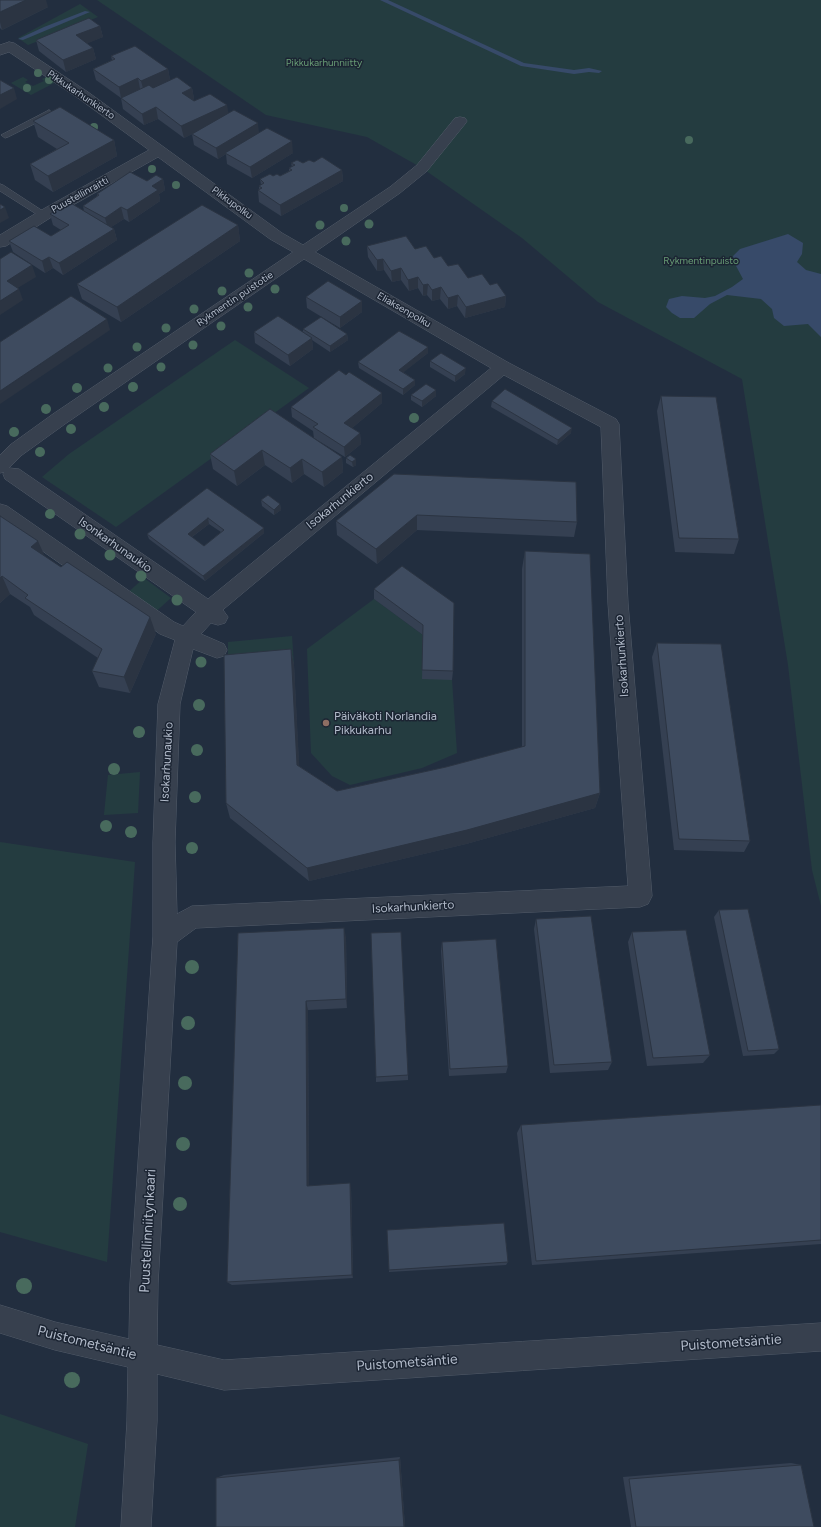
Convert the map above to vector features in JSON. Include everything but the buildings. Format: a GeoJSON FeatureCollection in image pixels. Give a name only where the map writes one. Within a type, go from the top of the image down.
{"type":"FeatureCollection","features":[{"type":"Feature","properties":{"kind":"street","name":"Pikkukarhunkierto"},"geometry":{"type":"LineString","coordinates":[[0,51],[9,46],[83,95],[160,150]]}},
{"type":"Feature","properties":{"kind":"street","name":"Rykmentin puistotie"},"geometry":{"type":"LineString","coordinates":[[6,470],[16,450],[395,190],[422,168],[460,121]]}},
{"type":"Feature","properties":{"kind":"street","name":"Puustellinraitti"},"geometry":{"type":"LineString","coordinates":[[0,242],[44,215],[160,150]]}},
{"type":"Feature","properties":{"kind":"street","name":"Pikkupolku"},"geometry":{"type":"LineString","coordinates":[[160,150],[276,236],[305,253]]}},
{"type":"Feature","properties":{"kind":"street","name":"Eliaksenpolku"},"geometry":{"type":"LineString","coordinates":[[305,253],[503,367]]}},
{"type":"Feature","properties":{"kind":"street","name":"Isokarhunkierto"},"geometry":{"type":"LineString","coordinates":[[164,936],[192,917],[640,896],[618,603],[610,424],[503,367],[215,610]]}},
{"type":"Feature","properties":{"kind":"street","name":"Isonkarhunaukio"},"geometry":{"type":"LineString","coordinates":[[6,470],[215,610]]}},
{"type":"Feature","properties":{"kind":"street"},"geometry":{"type":"LineString","coordinates":[[0,511],[167,628],[217,650]]}},
{"type":"Feature","properties":{"kind":"street","name":"Isokarhunaukio"},"geometry":{"type":"LineString","coordinates":[[164,936],[164,842],[169,704],[186,637],[215,610]]}},
{"type":"Feature","properties":{"kind":"street","name":"Puustellinniitynkaari"},"geometry":{"type":"LineString","coordinates":[[136,1527],[142,1421],[142,1357],[145,1269],[164,936]]}},
{"type":"Feature","properties":{"kind":"street","name":"Puistometsäntie"},"geometry":{"type":"LineString","coordinates":[[0,1319],[55,1336],[224,1375],[821,1337]]}},
{"type":"Feature","properties":{"kind":"lane"},"geometry":{"type":"LineString","coordinates":[[5,135],[48,112]]}},
{"type":"Feature","properties":{"kind":"lane"},"geometry":{"type":"LineString","coordinates":[[0,187],[44,215]]}},
{"type":"Feature","properties":{"kind":"green space"},"geometry":{"type":"Polygon","coordinates":[[[97,0],[821,0],[821,906],[812,870],[788,665],[742,379],[598,302],[522,238],[422,168],[367,137],[266,115],[97,0]]]}},
{"type":"Feature","properties":{"kind":"green space"},"geometry":{"type":"Polygon","coordinates":[[[80,4],[98,17],[28,45],[18,38],[80,4]]]}},
{"type":"Feature","properties":{"kind":"green space"},"geometry":{"type":"Polygon","coordinates":[[[48,76],[56,82],[31,95],[11,83],[23,77],[28,80],[25,82],[33,86],[44,81],[42,79],[48,76]]]}},
{"type":"Feature","properties":{"kind":"green space"},"geometry":{"type":"Polygon","coordinates":[[[235,340],[309,388],[116,527],[42,477],[69,454],[235,340]]]}},
{"type":"Feature","properties":{"kind":"green space"},"geometry":{"type":"Polygon","coordinates":[[[144,578],[171,598],[152,615],[125,595],[144,578]]]}},
{"type":"Feature","properties":{"kind":"green space"},"geometry":{"type":"Polygon","coordinates":[[[374,599],[423,635],[452,680],[457,753],[422,768],[350,785],[332,776],[311,753],[307,649],[374,599]]]}},
{"type":"Feature","properties":{"kind":"green space"},"geometry":{"type":"Polygon","coordinates":[[[292,636],[294,665],[228,671],[228,642],[292,636]]]}},
{"type":"Feature","properties":{"kind":"green space"},"geometry":{"type":"Polygon","coordinates":[[[140,772],[138,813],[104,815],[108,775],[140,772]]]}},
{"type":"Feature","properties":{"kind":"green space"},"geometry":{"type":"Polygon","coordinates":[[[0,842],[135,862],[107,1262],[0,1232],[0,842]]]}},
{"type":"Feature","properties":{"kind":"green space"},"geometry":{"type":"Polygon","coordinates":[[[0,1414],[88,1444],[75,1527],[0,1527],[0,1414]]]}},
{"type":"Feature","properties":{"kind":"water"},"geometry":{"type":"Polygon","coordinates":[[[788,234],[803,243],[802,254],[797,262],[806,270],[821,274],[821,337],[808,324],[784,326],[774,318],[772,309],[761,299],[727,295],[710,304],[694,318],[680,318],[666,307],[669,299],[682,296],[705,298],[715,296],[732,287],[743,279],[735,264],[733,256],[740,249],[788,234]]]}},
{"type":"Feature","properties":{"kind":"waterway"},"geometry":{"type":"LineString","coordinates":[[383,0],[523,65],[574,72],[589,70],[599,71]]}},
{"type":"Feature","properties":{"kind":"waterway"},"geometry":{"type":"LineString","coordinates":[[72,18],[87,12]]}},
{"type":"Feature","properties":{"kind":"waterway"},"geometry":{"type":"LineString","coordinates":[[49,27],[68,19]]}},
{"type":"Feature","properties":{"kind":"waterway"},"geometry":{"type":"LineString","coordinates":[[21,39],[46,28]]}},
{"type":"Feature","properties":{"kind":"place","name":"Päiväkoti Norlandia Pikkukarhu"},"geometry":{"type":"Point","coordinates":[326,723]}},
{"type":"Feature","properties":{"kind":"park label","name":"Pikkukarhunniitty"},"geometry":{"type":"Point","coordinates":[324,63]}},
{"type":"Feature","properties":{"kind":"park label","name":"Rykmentinpuisto"},"geometry":{"type":"Point","coordinates":[701,261]}}]}
